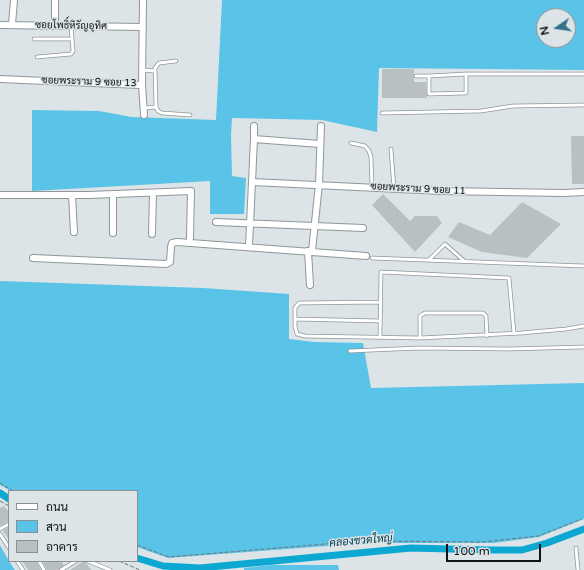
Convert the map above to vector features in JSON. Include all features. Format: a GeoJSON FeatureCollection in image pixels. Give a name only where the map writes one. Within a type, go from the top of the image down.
{"type":"FeatureCollection","features":[{"type":"Feature","properties":{"kind":"street"},"geometry":{"type":"LineString","coordinates":[[12,24],[14,0]]}},
{"type":"Feature","properties":{"kind":"street"},"geometry":{"type":"LineString","coordinates":[[55,0],[55,26]]}},
{"type":"Feature","properties":{"kind":"street","name":"ซอยพระราม 9 ซอย 13"},"geometry":{"type":"LineString","coordinates":[[0,79],[142,84],[143,0]]}},
{"type":"Feature","properties":{"kind":"street","name":"ซอยโพธิ์หิรัญอุทิศ"},"geometry":{"type":"LineString","coordinates":[[0,25],[143,27]]}},
{"type":"Feature","properties":{"kind":"street"},"geometry":{"type":"LineString","coordinates":[[142,84],[144,111]]}},
{"type":"Feature","properties":{"kind":"street"},"geometry":{"type":"LineString","coordinates":[[249,246],[254,126]]}},
{"type":"Feature","properties":{"kind":"street"},"geometry":{"type":"LineString","coordinates":[[310,285],[310,251],[315,226],[319,184],[321,126]]}},
{"type":"Feature","properties":{"kind":"street"},"geometry":{"type":"LineString","coordinates":[[254,139],[320,144]]}},
{"type":"Feature","properties":{"kind":"street","name":"ซอยพระราม 9 ซอย 11"},"geometry":{"type":"LineString","coordinates":[[252,182],[441,191],[584,192]]}},
{"type":"Feature","properties":{"kind":"street"},"geometry":{"type":"LineString","coordinates":[[0,195],[72,195],[191,191],[190,238]]}},
{"type":"Feature","properties":{"kind":"street"},"geometry":{"type":"LineString","coordinates":[[152,234],[153,192]]}},
{"type":"Feature","properties":{"kind":"street"},"geometry":{"type":"LineString","coordinates":[[113,194],[113,233]]}},
{"type":"Feature","properties":{"kind":"street"},"geometry":{"type":"LineString","coordinates":[[72,195],[74,232]]}},
{"type":"Feature","properties":{"kind":"street"},"geometry":{"type":"LineString","coordinates":[[216,222],[363,228]]}},
{"type":"Feature","properties":{"kind":"street"},"geometry":{"type":"LineString","coordinates":[[33,258],[166,264],[170,262],[171,259],[172,243],[177,242],[249,246],[369,257]]}},
{"type":"Feature","properties":{"kind":"lane"},"geometry":{"type":"LineString","coordinates":[[37,57],[71,54],[73,51],[71,26]]}},
{"type":"Feature","properties":{"kind":"lane"},"geometry":{"type":"LineString","coordinates":[[34,39],[72,39]]}},
{"type":"Feature","properties":{"kind":"lane"},"geometry":{"type":"LineString","coordinates":[[176,61],[156,65],[156,107],[158,111],[162,113],[190,116]]}},
{"type":"Feature","properties":{"kind":"lane"},"geometry":{"type":"LineString","coordinates":[[143,70],[155,71]]}},
{"type":"Feature","properties":{"kind":"lane"},"geometry":{"type":"LineString","coordinates":[[416,76],[466,74],[584,74]]}},
{"type":"Feature","properties":{"kind":"lane"},"geometry":{"type":"LineString","coordinates":[[429,76],[429,94],[466,93],[466,74]]}},
{"type":"Feature","properties":{"kind":"lane"},"geometry":{"type":"LineString","coordinates":[[382,113],[481,111],[512,106],[584,106]]}},
{"type":"Feature","properties":{"kind":"lane"},"geometry":{"type":"LineString","coordinates":[[144,111],[156,107]]}},
{"type":"Feature","properties":{"kind":"lane"},"geometry":{"type":"LineString","coordinates":[[351,143],[365,146],[369,150],[371,157],[372,187]]}},
{"type":"Feature","properties":{"kind":"lane"},"geometry":{"type":"LineString","coordinates":[[392,149],[394,189]]}},
{"type":"Feature","properties":{"kind":"lane"},"geometry":{"type":"LineString","coordinates":[[429,260],[445,244],[463,261]]}},
{"type":"Feature","properties":{"kind":"lane"},"geometry":{"type":"LineString","coordinates":[[369,257],[584,266]]}},
{"type":"Feature","properties":{"kind":"lane"},"geometry":{"type":"LineString","coordinates":[[380,337],[381,272],[509,278],[514,333]]}},
{"type":"Feature","properties":{"kind":"lane"},"geometry":{"type":"LineString","coordinates":[[381,302],[299,303],[295,306],[294,319],[297,334],[420,338],[487,336],[584,326]]}},
{"type":"Feature","properties":{"kind":"lane"},"geometry":{"type":"LineString","coordinates":[[420,338],[420,316],[426,313],[483,313],[486,316],[487,336]]}},
{"type":"Feature","properties":{"kind":"lane"},"geometry":{"type":"LineString","coordinates":[[294,319],[380,321]]}},
{"type":"Feature","properties":{"kind":"lane"},"geometry":{"type":"LineString","coordinates":[[350,351],[419,348],[508,349],[584,347]]}},
{"type":"Feature","properties":{"kind":"lane"},"geometry":{"type":"LineString","coordinates":[[0,534],[8,546]]}},
{"type":"Feature","properties":{"kind":"lane"},"geometry":{"type":"LineString","coordinates":[[576,548],[578,570]]}},
{"type":"Feature","properties":{"kind":"lane"},"geometry":{"type":"LineString","coordinates":[[61,570],[74,562]]}},
{"type":"Feature","properties":{"kind":"lane"},"geometry":{"type":"LineString","coordinates":[[90,562],[110,570]]}},
{"type":"Feature","properties":{"kind":"lane"},"geometry":{"type":"LineString","coordinates":[[100,570],[104,568]]}},
{"type":"Feature","properties":{"kind":"path"},"geometry":{"type":"LineString","coordinates":[[0,483],[11,490]]}},
{"type":"Feature","properties":{"kind":"path"},"geometry":{"type":"LineString","coordinates":[[138,545],[168,557],[361,541],[483,542],[538,536],[582,519]]}},
{"type":"Feature","properties":{"kind":"path"},"geometry":{"type":"LineString","coordinates":[[121,562],[140,570]]}},
{"type":"Feature","properties":{"kind":"green space"},"geometry":{"type":"Polygon","coordinates":[[[222,0],[584,0],[584,70],[379,68],[377,132],[322,120],[232,118],[232,176],[246,178],[244,214],[210,214],[210,181],[32,191],[32,110],[99,111],[132,117],[216,120],[222,0]]]}},
{"type":"Feature","properties":{"kind":"green space"},"geometry":{"type":"Polygon","coordinates":[[[0,281],[203,288],[289,294],[289,339],[314,342],[363,343],[371,388],[584,383],[584,519],[539,537],[494,543],[367,543],[168,558],[138,547],[138,490],[9,490],[0,485],[0,281]]]}},
{"type":"Feature","properties":{"kind":"green space"},"geometry":{"type":"Polygon","coordinates":[[[0,545],[8,562],[10,562],[15,570],[0,570],[0,545]]]}},
{"type":"Feature","properties":{"kind":"green space"},"geometry":{"type":"Polygon","coordinates":[[[271,565],[338,565],[339,570],[244,570],[244,568],[271,565]]]}},
{"type":"Feature","properties":{"kind":"building"},"geometry":{"type":"Polygon","coordinates":[[[382,69],[414,69],[414,82],[426,82],[427,98],[382,98],[382,69]]]}},
{"type":"Feature","properties":{"kind":"building"},"geometry":{"type":"Polygon","coordinates":[[[571,136],[584,136],[584,184],[572,184],[571,136]]]}},
{"type":"Feature","properties":{"kind":"building"},"geometry":{"type":"Polygon","coordinates":[[[383,194],[410,221],[415,216],[437,216],[442,223],[415,252],[372,205],[383,194]]]}},
{"type":"Feature","properties":{"kind":"building"},"geometry":{"type":"Polygon","coordinates":[[[522,202],[561,224],[527,258],[482,252],[448,237],[459,222],[490,235],[522,202]]]}},
{"type":"Feature","properties":{"kind":"building"},"geometry":{"type":"Polygon","coordinates":[[[4,506],[7,510],[8,509],[8,522],[0,526],[0,508],[4,506]]]}},
{"type":"Feature","properties":{"kind":"building"},"geometry":{"type":"Polygon","coordinates":[[[8,528],[8,538],[3,531],[8,528]]]}},
{"type":"Feature","properties":{"kind":"building"},"geometry":{"type":"Polygon","coordinates":[[[23,562],[37,562],[41,570],[28,570],[23,562]]]}},
{"type":"Feature","properties":{"kind":"building"},"geometry":{"type":"Polygon","coordinates":[[[43,562],[62,562],[64,565],[58,570],[47,570],[43,562]]]}},
{"type":"Feature","properties":{"kind":"building"},"geometry":{"type":"Polygon","coordinates":[[[82,562],[86,562],[91,570],[70,570],[82,562]]]}},
{"type":"Feature","properties":{"kind":"waterway","name":"คลองชวดใหญ่"},"geometry":{"type":"LineString","coordinates":[[0,493],[8,498]]}},
{"type":"Feature","properties":{"kind":"waterway","name":"คลองชวดใหญ่"},"geometry":{"type":"LineString","coordinates":[[138,558],[163,566],[200,568],[411,548],[522,550],[547,543],[584,529]]}}]}
